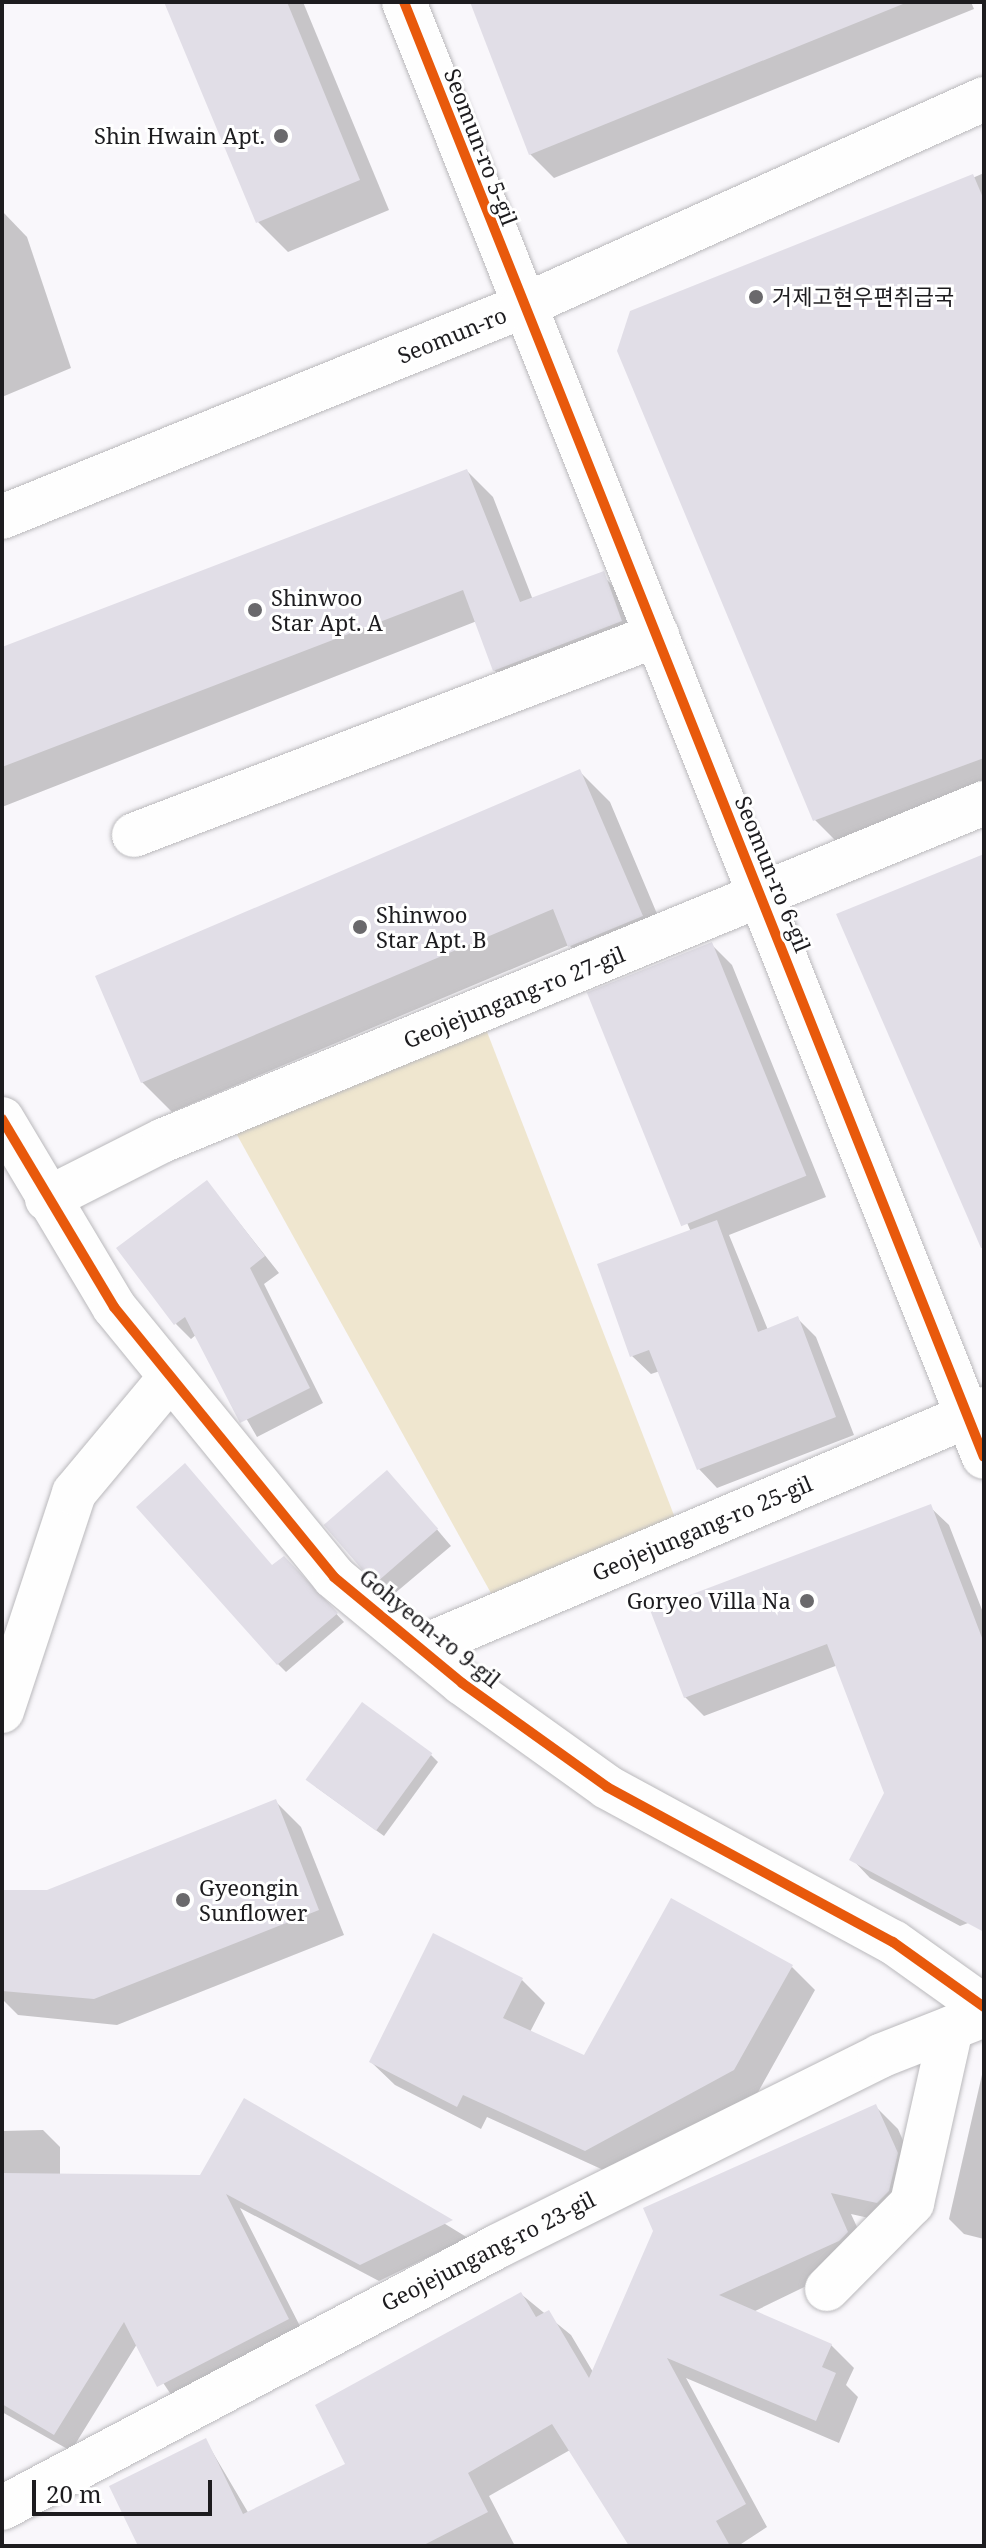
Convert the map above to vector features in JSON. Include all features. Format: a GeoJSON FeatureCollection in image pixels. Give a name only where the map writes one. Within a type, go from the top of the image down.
{"type":"FeatureCollection","features":[{"type":"Feature","properties":{"kind":"street","name":"Seomun-ro 5-gil"},"geometry":{"type":"LineString","coordinates":[[404,2],[521,307]]}},
{"type":"Feature","properties":{"kind":"street","name":"Seomun-ro"},"geometry":{"type":"LineString","coordinates":[[2,517],[521,307],[980,112]]}},
{"type":"Feature","properties":{"kind":"street","name":"Seomun-ro 6-gil"},"geometry":{"type":"LineString","coordinates":[[521,307],[761,897],[976,1412],[984,1457]]}},
{"type":"Feature","properties":{"kind":"street"},"geometry":{"type":"LineString","coordinates":[[134,835],[657,635]]}},
{"type":"Feature","properties":{"kind":"street","name":"Geojejungang-ro 27-gil"},"geometry":{"type":"LineString","coordinates":[[47,1199],[164,1140],[984,803]]}},
{"type":"Feature","properties":{"kind":"street","name":"Gohyeon-ro 9-gil"},"geometry":{"type":"LineString","coordinates":[[2,1119],[47,1199],[169,1379],[334,1577],[420,1648],[607,1787],[893,1942],[973,2017]]}},
{"type":"Feature","properties":{"kind":"street"},"geometry":{"type":"LineString","coordinates":[[2,1711],[74,1493],[169,1379]]}},
{"type":"Feature","properties":{"kind":"street","name":"Geojejungang-ro 25-gil"},"geometry":{"type":"LineString","coordinates":[[420,1648],[976,1412]]}},
{"type":"Feature","properties":{"kind":"street"},"geometry":{"type":"LineString","coordinates":[[827,2289],[912,2203],[973,2017]]}},
{"type":"Feature","properties":{"kind":"street","name":"Geojejungang-ro 23-gil"},"geometry":{"type":"LineString","coordinates":[[2,2508],[289,2352],[880,2056],[973,2017]]}},
{"type":"Feature","properties":{"kind":"shaded area"},"geometry":{"type":"Polygon","coordinates":[[[479,1011],[682,1536],[502,1613],[226,1115],[479,1011]]]}},
{"type":"Feature","properties":{"kind":"building","name":"Shin Hwain Apt."},"geometry":{"type":"Polygon","coordinates":[[[164,2],[287,2],[360,180],[256,223],[164,2]]]}},
{"type":"Feature","properties":{"kind":"building"},"geometry":{"type":"Polygon","coordinates":[[[470,2],[902,2],[903,4],[529,155],[470,2]]]}},
{"type":"Feature","properties":{"kind":"building"},"geometry":{"type":"Polygon","coordinates":[[[973,174],[984,200],[984,758],[813,821],[617,351],[630,311],[973,174]]]}},
{"type":"Feature","properties":{"kind":"building","name":"Shinwoo Star Apt. A"},"geometry":{"type":"Polygon","coordinates":[[[467,469],[520,602],[604,571],[622,621],[493,671],[463,590],[2,767],[2,647],[467,469]]]}},
{"type":"Feature","properties":{"kind":"building","name":"Shinwoo Star Apt. B"},"geometry":{"type":"Polygon","coordinates":[[[580,769],[643,916],[568,947],[553,909],[141,1083],[95,976],[580,769]]]}},
{"type":"Feature","properties":{"kind":"building"},"geometry":{"type":"Polygon","coordinates":[[[984,854],[984,1248],[981,1248],[836,914],[984,854]]]}},
{"type":"Feature","properties":{"kind":"building"},"geometry":{"type":"Polygon","coordinates":[[[712,942],[806,1176],[681,1226],[587,993],[712,942]]]}},
{"type":"Feature","properties":{"kind":"building"},"geometry":{"type":"Polygon","coordinates":[[[207,1180],[265,1256],[250,1268],[310,1388],[240,1423],[185,1317],[174,1325],[116,1248],[207,1180]]]}},
{"type":"Feature","properties":{"kind":"building"},"geometry":{"type":"Polygon","coordinates":[[[717,1220],[758,1332],[798,1316],[836,1417],[697,1470],[649,1350],[630,1357],[597,1264],[717,1220]]]}},
{"type":"Feature","properties":{"kind":"building"},"geometry":{"type":"Polygon","coordinates":[[[185,1463],[272,1565],[284,1556],[338,1613],[277,1665],[136,1507],[185,1463]]]}},
{"type":"Feature","properties":{"kind":"building"},"geometry":{"type":"Polygon","coordinates":[[[387,1470],[438,1529],[375,1584],[324,1525],[387,1470]]]}},
{"type":"Feature","properties":{"kind":"building"},"geometry":{"type":"Polygon","coordinates":[[[931,1504],[984,1643],[984,1932],[849,1860],[884,1793],[827,1644],[684,1698],[650,1610],[931,1504]]]}},
{"type":"Feature","properties":{"kind":"building"},"geometry":{"type":"Polygon","coordinates":[[[362,1702],[432,1753],[376,1831],[306,1780],[362,1702]]]}},
{"type":"Feature","properties":{"kind":"building","name":"Gyeongin Sunflower"},"geometry":{"type":"Polygon","coordinates":[[[276,1799],[319,1910],[94,1999],[2,1991],[2,1890],[47,1890],[276,1799]]]}},
{"type":"Feature","properties":{"kind":"building"},"geometry":{"type":"Polygon","coordinates":[[[671,1898],[793,1965],[734,2070],[585,2151],[463,2095],[457,2107],[369,2062],[433,1933],[523,1978],[503,2018],[584,2055],[671,1898]]]}},
{"type":"Feature","properties":{"kind":"building"},"geometry":{"type":"Polygon","coordinates":[[[244,2098],[453,2220],[360,2265],[226,2194],[289,2319],[157,2387],[124,2322],[54,2435],[2,2404],[2,2173],[200,2175],[244,2098]]]}},
{"type":"Feature","properties":{"kind":"building"},"geometry":{"type":"Polygon","coordinates":[[[876,2104],[898,2153],[889,2191],[877,2203],[831,2193],[848,2232],[839,2241],[719,2295],[832,2344],[822,2367],[836,2373],[816,2421],[667,2358],[746,2504],[716,2521],[730,2546],[629,2546],[552,2424],[468,2473],[488,2512],[422,2546],[138,2546],[109,2486],[206,2438],[243,2514],[345,2464],[315,2405],[521,2292],[536,2317],[549,2310],[589,2378],[653,2231],[643,2208],[876,2104]]]}},
{"type":"Feature","properties":{"kind":"cycle path"},"geometry":{"type":"LineString","coordinates":[[404,2],[984,1457]]}},
{"type":"Feature","properties":{"kind":"cycle path"},"geometry":{"type":"LineString","coordinates":[[2,1119],[114,1307],[334,1577],[462,1683],[607,1787],[893,1942],[984,2007]]}},
{"type":"Feature","properties":{"kind":"place","name":"Shin Hwain Apt."},"geometry":{"type":"Point","coordinates":[281,136]}},
{"type":"Feature","properties":{"kind":"place","name":"거제고현우편취급국"},"geometry":{"type":"Point","coordinates":[756,297]}},
{"type":"Feature","properties":{"kind":"place","name":"Shinwoo Star Apt. A"},"geometry":{"type":"Point","coordinates":[255,610]}},
{"type":"Feature","properties":{"kind":"place","name":"Shinwoo Star Apt. B"},"geometry":{"type":"Point","coordinates":[360,927]}},
{"type":"Feature","properties":{"kind":"place","name":"Goryeo Villa Na"},"geometry":{"type":"Point","coordinates":[807,1601]}},
{"type":"Feature","properties":{"kind":"place","name":"Gyeongin Sunflower"},"geometry":{"type":"Point","coordinates":[183,1900]}}]}
